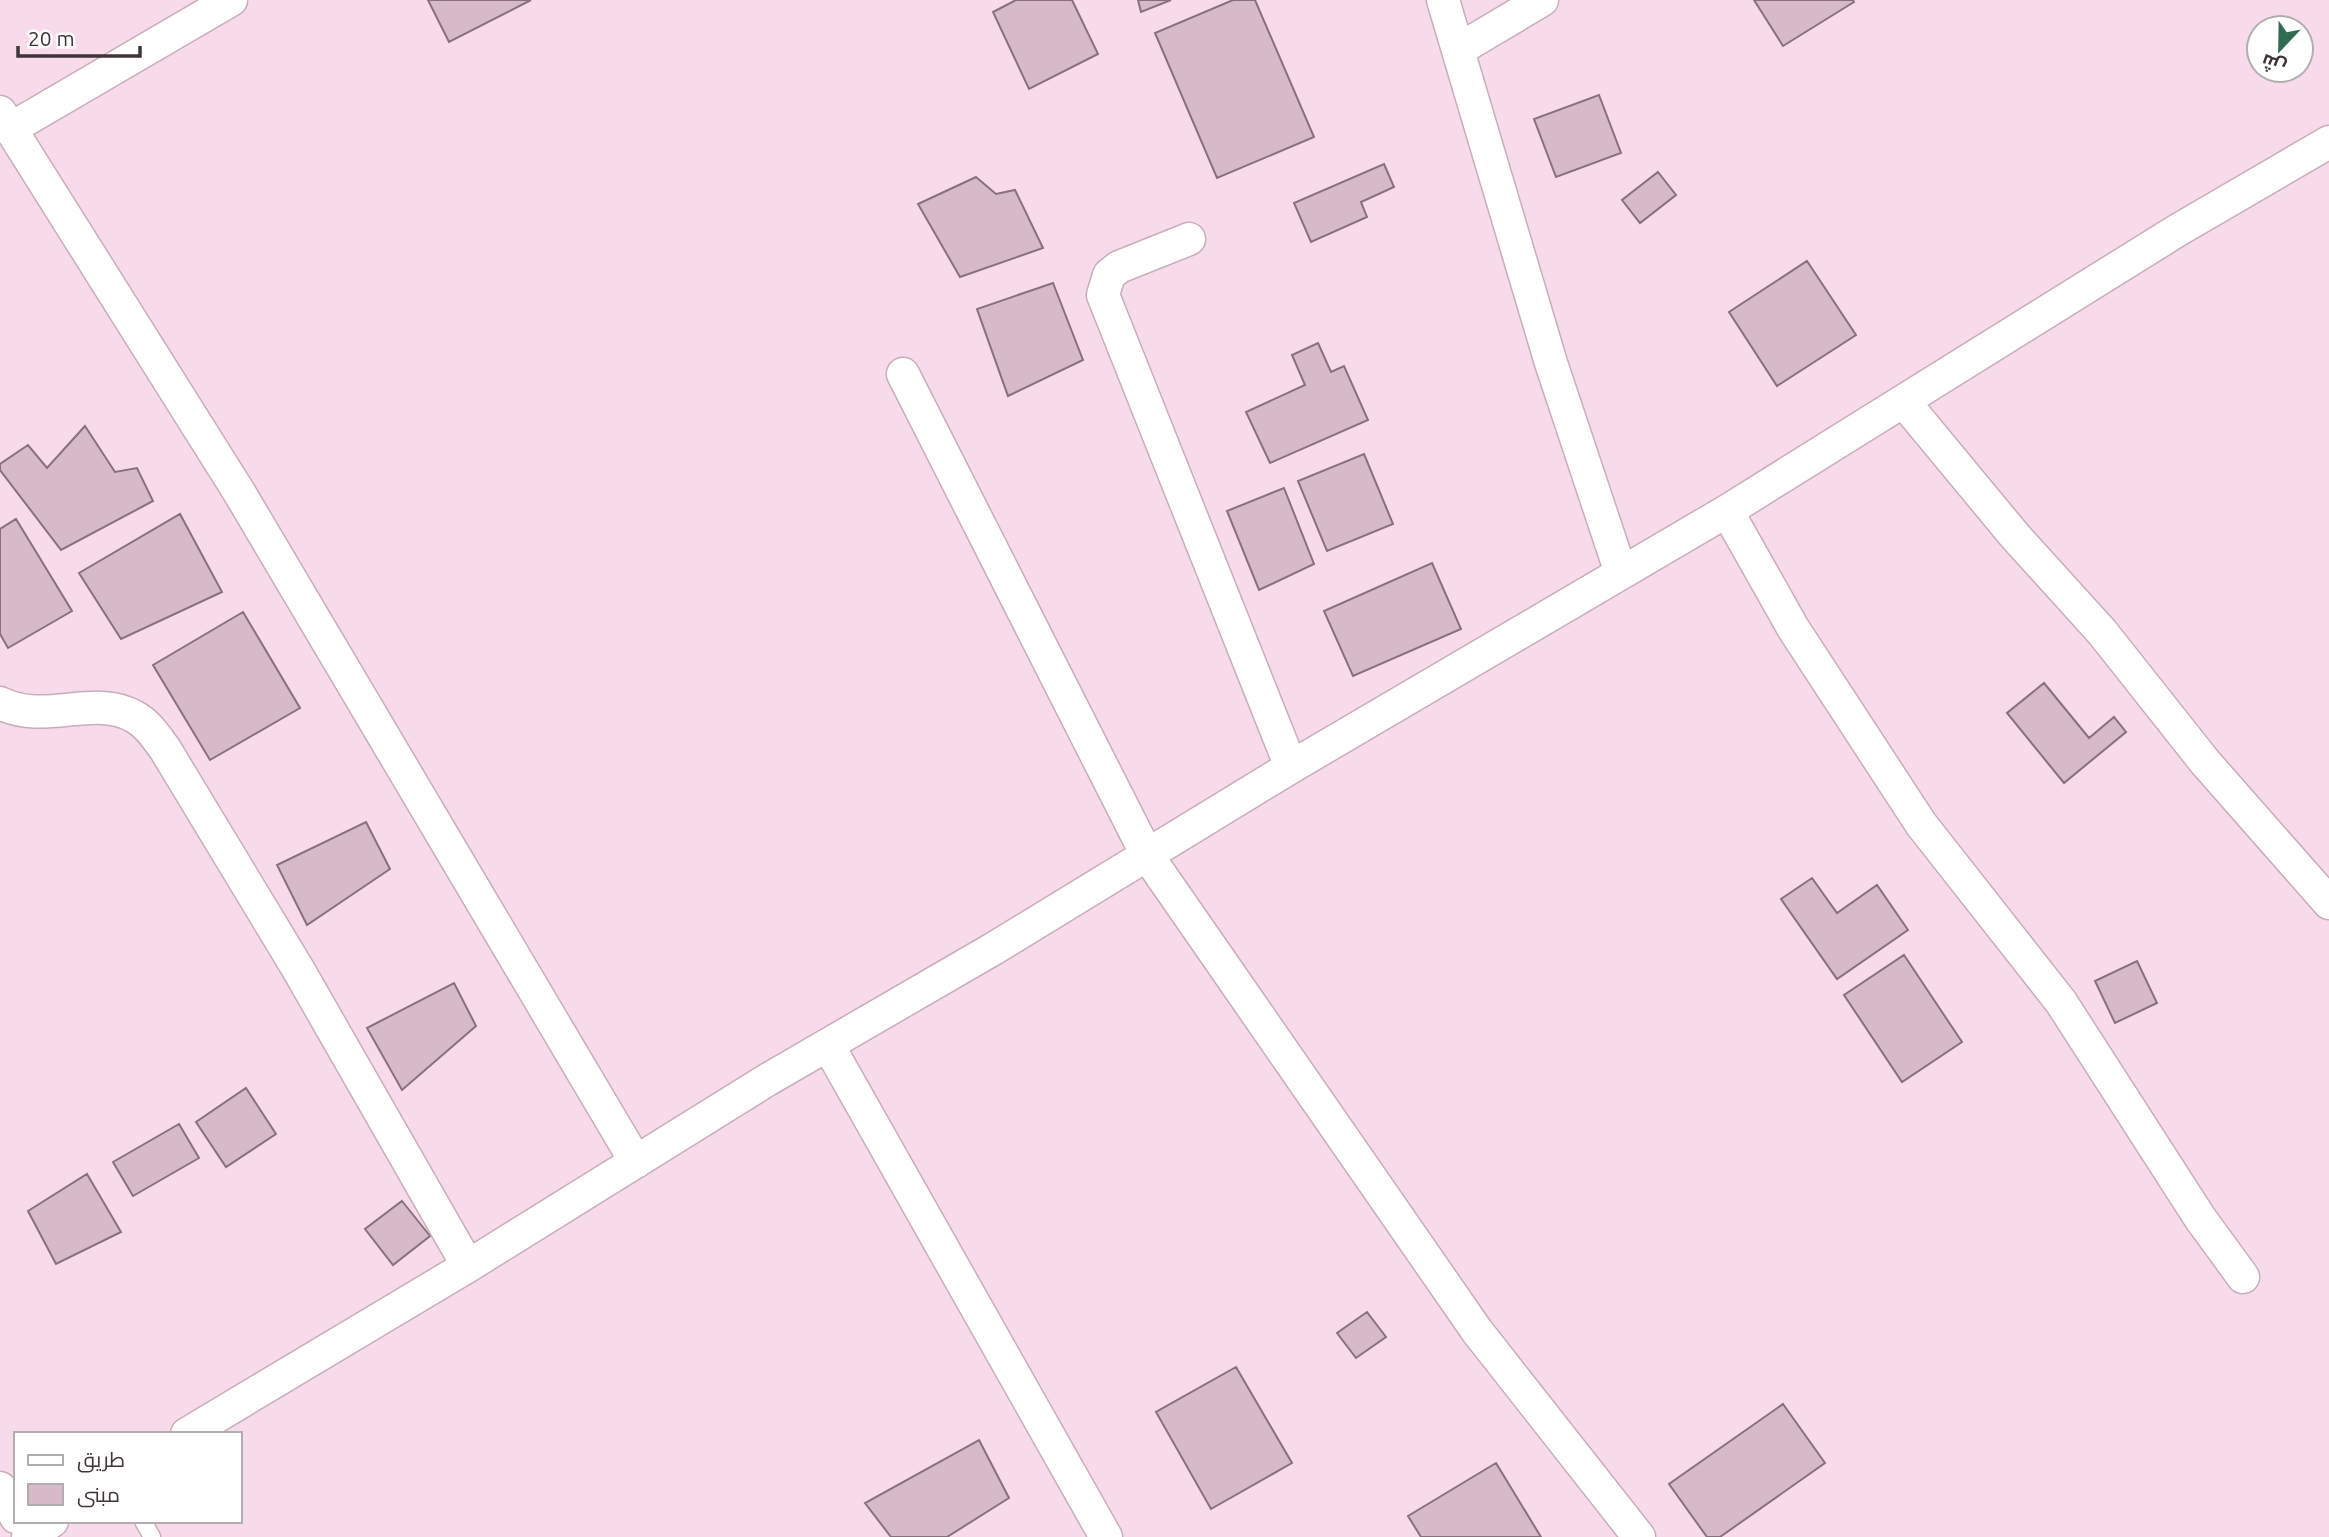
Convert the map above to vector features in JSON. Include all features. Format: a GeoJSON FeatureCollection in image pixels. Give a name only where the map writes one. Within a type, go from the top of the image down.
{"type":"FeatureCollection","features":[{"type":"Feature","properties":{"kind":"street"},"geometry":{"type":"LineString","coordinates":[[231,0],[5,121],[239,492],[636,1162]]}},
{"type":"Feature","properties":{"kind":"street"},"geometry":{"type":"LineString","coordinates":[[1443,0],[1551,363],[1621,573]]}},
{"type":"Feature","properties":{"kind":"street"},"geometry":{"type":"LineString","coordinates":[[1458,50],[1542,0]]}},
{"type":"Feature","properties":{"kind":"street"},"geometry":{"type":"LineString","coordinates":[[190,1432],[1291,767],[1727,511],[2178,230],[2329,142]]}},
{"type":"Feature","properties":{"kind":"street"},"geometry":{"type":"LineString","coordinates":[[1189,239],[1119,267],[1109,275],[1103,295],[1291,767]]}},
{"type":"Feature","properties":{"kind":"street"},"geometry":{"type":"LineString","coordinates":[[903,374],[1147,855],[1477,1331],[1639,1537]]}},
{"type":"Feature","properties":{"kind":"street"},"geometry":{"type":"LineString","coordinates":[[1904,402],[2015,536],[2102,632],[2205,762],[2329,903]]}},
{"type":"Feature","properties":{"kind":"street"},"geometry":{"type":"LineString","coordinates":[[1727,511],[1793,628],[1921,824],[2055,993],[2200,1218],[2244,1277]]}},
{"type":"Feature","properties":{"kind":"street"},"geometry":{"type":"LineString","coordinates":[[0,704],[21,712],[34,713],[84,709],[120,710],[149,727],[298,969],[468,1266]]}},
{"type":"Feature","properties":{"kind":"street"},"geometry":{"type":"LineString","coordinates":[[828,1045],[1106,1537]]}},
{"type":"Feature","properties":{"kind":"street"},"geometry":{"type":"LineString","coordinates":[[0,1488],[14,1513]]}},
{"type":"Feature","properties":{"kind":"street"},"geometry":{"type":"LineString","coordinates":[[28,1537],[49,1523]]}},
{"type":"Feature","properties":{"kind":"building"},"geometry":{"type":"Polygon","coordinates":[[[428,0],[531,0],[449,42],[428,0]]]}},
{"type":"Feature","properties":{"kind":"building"},"geometry":{"type":"Polygon","coordinates":[[[1016,0],[1072,0],[1098,54],[1029,89],[993,12],[1016,0]]]}},
{"type":"Feature","properties":{"kind":"building"},"geometry":{"type":"Polygon","coordinates":[[[1138,0],[1171,0],[1141,12],[1138,0]]]}},
{"type":"Feature","properties":{"kind":"building"},"geometry":{"type":"Polygon","coordinates":[[[1233,0],[1255,0],[1314,137],[1217,178],[1155,33],[1233,0]]]}},
{"type":"Feature","properties":{"kind":"building"},"geometry":{"type":"Polygon","coordinates":[[[1754,0],[1853,0],[1854,2],[1783,46],[1754,0]]]}},
{"type":"Feature","properties":{"kind":"building"},"geometry":{"type":"Polygon","coordinates":[[[1599,95],[1621,153],[1556,177],[1534,119],[1599,95]]]}},
{"type":"Feature","properties":{"kind":"building"},"geometry":{"type":"Polygon","coordinates":[[[1384,164],[1394,187],[1361,202],[1367,217],[1311,242],[1294,203],[1384,164]]]}},
{"type":"Feature","properties":{"kind":"building"},"geometry":{"type":"Polygon","coordinates":[[[1658,172],[1676,195],[1640,223],[1622,200],[1658,172]]]}},
{"type":"Feature","properties":{"kind":"building"},"geometry":{"type":"Polygon","coordinates":[[[976,177],[996,194],[1015,190],[1043,248],[960,277],[918,204],[976,177]]]}},
{"type":"Feature","properties":{"kind":"building"},"geometry":{"type":"Polygon","coordinates":[[[1807,261],[1856,335],[1777,386],[1729,312],[1807,261]]]}},
{"type":"Feature","properties":{"kind":"building"},"geometry":{"type":"Polygon","coordinates":[[[1053,283],[1083,360],[1008,396],[977,309],[1053,283]]]}},
{"type":"Feature","properties":{"kind":"building"},"geometry":{"type":"Polygon","coordinates":[[[1318,343],[1331,372],[1344,366],[1368,420],[1270,463],[1246,412],[1305,385],[1292,355],[1318,343]]]}},
{"type":"Feature","properties":{"kind":"building"},"geometry":{"type":"Polygon","coordinates":[[[85,426],[115,472],[137,468],[153,501],[61,550],[0,470],[0,464],[28,445],[47,468],[85,426]]]}},
{"type":"Feature","properties":{"kind":"building"},"geometry":{"type":"Polygon","coordinates":[[[1364,454],[1393,524],[1327,551],[1298,481],[1364,454]]]}},
{"type":"Feature","properties":{"kind":"building"},"geometry":{"type":"Polygon","coordinates":[[[1284,488],[1314,564],[1259,590],[1227,511],[1284,488]]]}},
{"type":"Feature","properties":{"kind":"building"},"geometry":{"type":"Polygon","coordinates":[[[180,514],[222,592],[121,639],[79,573],[180,514]]]}},
{"type":"Feature","properties":{"kind":"building"},"geometry":{"type":"Polygon","coordinates":[[[16,519],[72,611],[8,648],[0,634],[0,529],[16,519]]]}},
{"type":"Feature","properties":{"kind":"building"},"geometry":{"type":"Polygon","coordinates":[[[1432,563],[1461,629],[1353,676],[1324,611],[1432,563]]]}},
{"type":"Feature","properties":{"kind":"building"},"geometry":{"type":"Polygon","coordinates":[[[243,612],[300,708],[210,760],[153,665],[243,612]]]}},
{"type":"Feature","properties":{"kind":"building"},"geometry":{"type":"Polygon","coordinates":[[[2044,683],[2089,738],[2114,717],[2126,732],[2064,783],[2007,713],[2044,683]]]}},
{"type":"Feature","properties":{"kind":"building"},"geometry":{"type":"Polygon","coordinates":[[[366,822],[390,869],[307,925],[277,865],[366,822]]]}},
{"type":"Feature","properties":{"kind":"building"},"geometry":{"type":"Polygon","coordinates":[[[1812,878],[1837,913],[1877,885],[1908,930],[1837,979],[1781,899],[1812,878]]]}},
{"type":"Feature","properties":{"kind":"building"},"geometry":{"type":"Polygon","coordinates":[[[1904,955],[1962,1042],[1902,1082],[1844,995],[1904,955]]]}},
{"type":"Feature","properties":{"kind":"building"},"geometry":{"type":"Polygon","coordinates":[[[2137,961],[2157,1003],[2115,1023],[2095,981],[2137,961]]]}},
{"type":"Feature","properties":{"kind":"building"},"geometry":{"type":"Polygon","coordinates":[[[454,983],[476,1026],[402,1090],[367,1028],[454,983]]]}},
{"type":"Feature","properties":{"kind":"building"},"geometry":{"type":"Polygon","coordinates":[[[246,1088],[276,1134],[226,1167],[196,1122],[246,1088]]]}},
{"type":"Feature","properties":{"kind":"building"},"geometry":{"type":"Polygon","coordinates":[[[179,1124],[199,1158],[133,1196],[113,1162],[179,1124]]]}},
{"type":"Feature","properties":{"kind":"building"},"geometry":{"type":"Polygon","coordinates":[[[87,1174],[121,1232],[56,1264],[28,1211],[87,1174]]]}},
{"type":"Feature","properties":{"kind":"building"},"geometry":{"type":"Polygon","coordinates":[[[402,1201],[430,1236],[393,1265],[365,1229],[402,1201]]]}},
{"type":"Feature","properties":{"kind":"building"},"geometry":{"type":"Polygon","coordinates":[[[1367,1312],[1386,1337],[1356,1358],[1337,1333],[1367,1312]]]}},
{"type":"Feature","properties":{"kind":"building"},"geometry":{"type":"Polygon","coordinates":[[[1236,1367],[1292,1463],[1211,1509],[1156,1412],[1236,1367]]]}},
{"type":"Feature","properties":{"kind":"building"},"geometry":{"type":"Polygon","coordinates":[[[1783,1404],[1825,1463],[1720,1537],[1707,1537],[1669,1484],[1783,1404]]]}},
{"type":"Feature","properties":{"kind":"building"},"geometry":{"type":"Polygon","coordinates":[[[979,1440],[1009,1498],[947,1537],[891,1537],[865,1503],[979,1440]]]}},
{"type":"Feature","properties":{"kind":"building"},"geometry":{"type":"Polygon","coordinates":[[[1496,1463],[1541,1537],[1421,1537],[1408,1516],[1496,1463]]]}}]}
